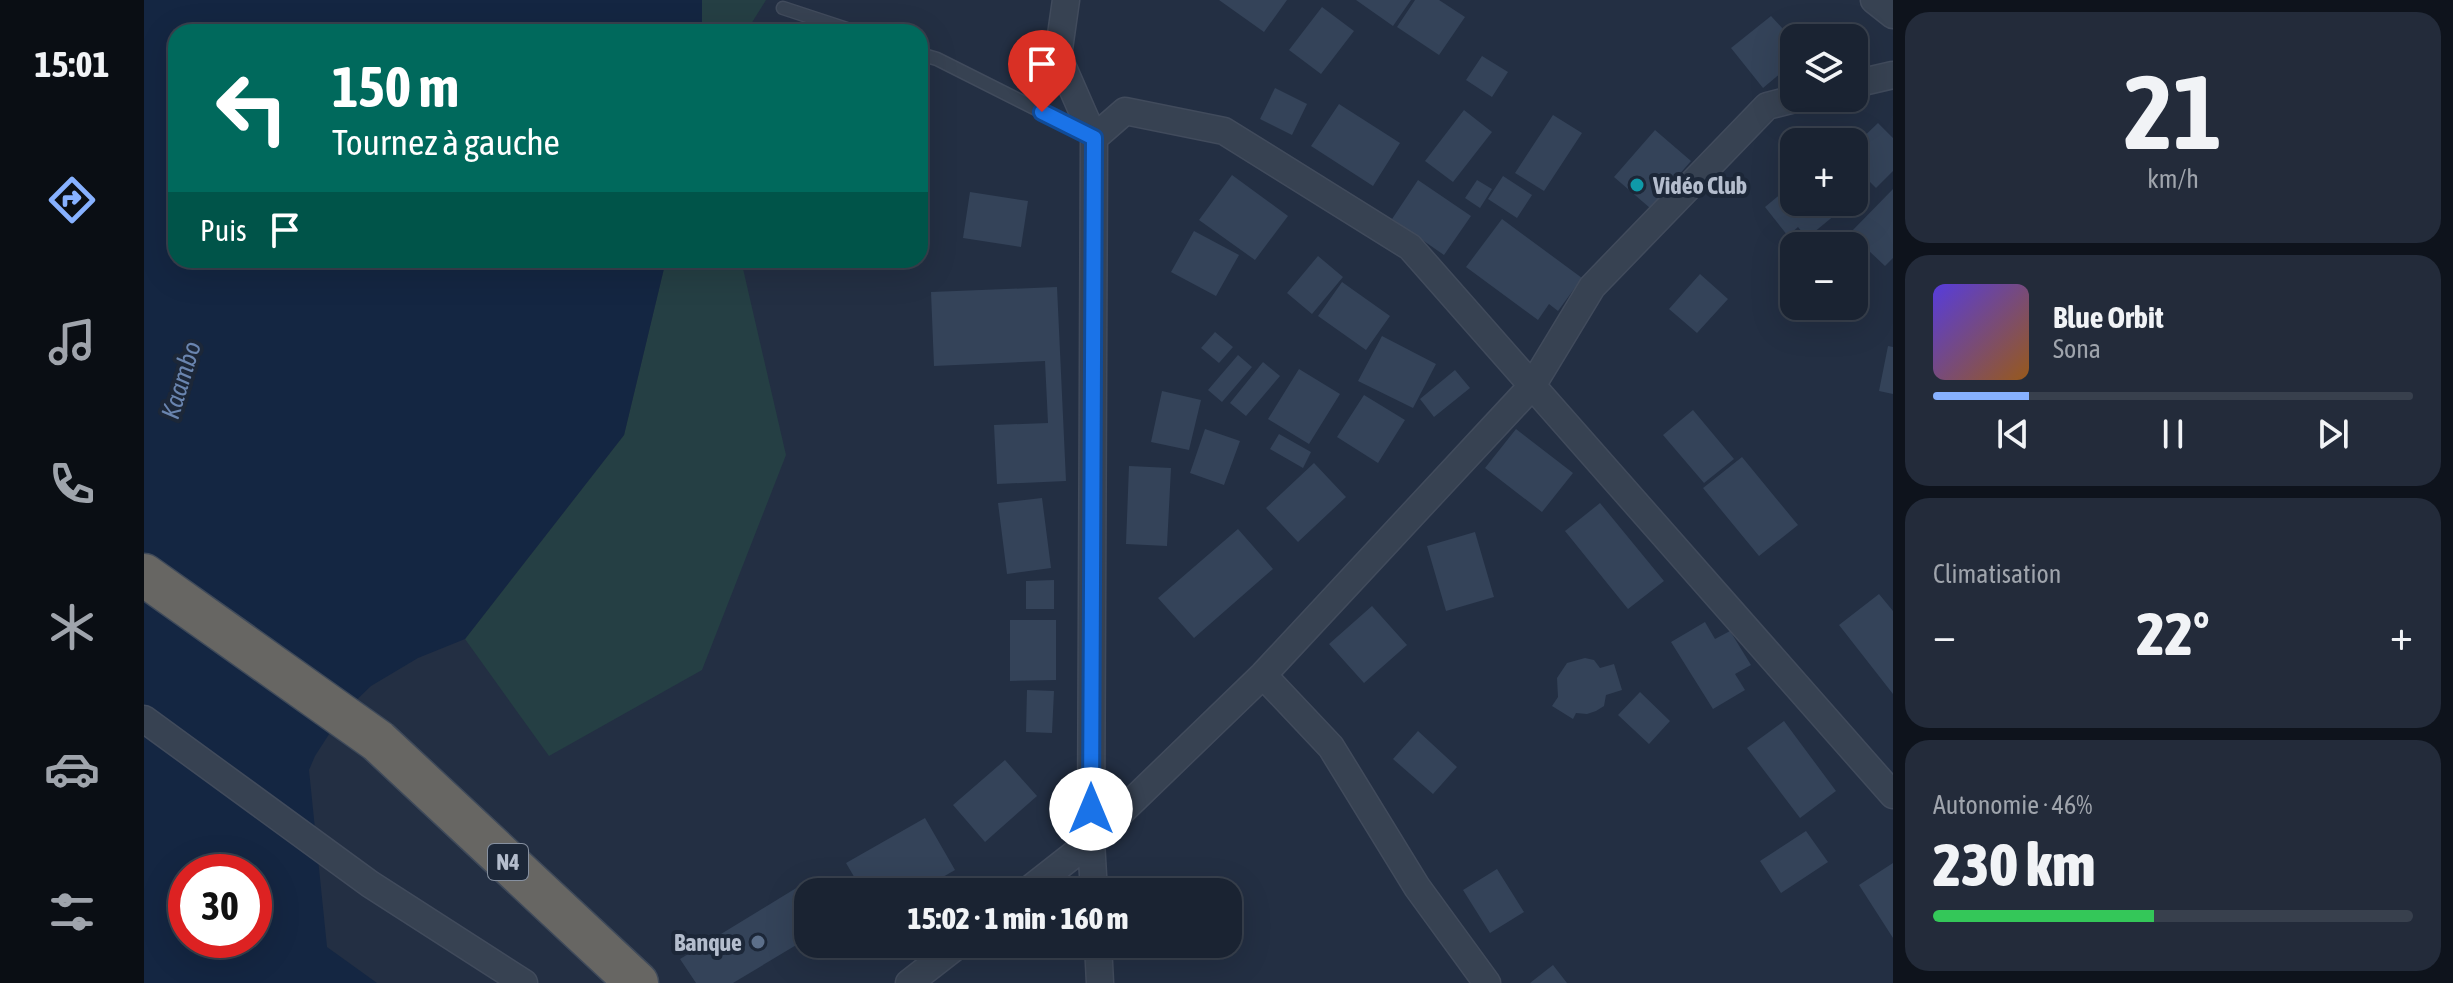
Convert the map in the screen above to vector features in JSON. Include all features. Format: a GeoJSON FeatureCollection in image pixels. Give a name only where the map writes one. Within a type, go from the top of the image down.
{"type":"FeatureCollection","features":[{"type":"Feature","properties":{"kind":"highway","name":"N4"},"geometry":{"type":"LineString","coordinates":[[144,575],[378,741],[637,983]]}},
{"type":"Feature","properties":{"kind":"street"},"geometry":{"type":"LineString","coordinates":[[1066,0],[1058,56],[1094,138],[1093,878]]}},
{"type":"Feature","properties":{"kind":"street"},"geometry":{"type":"LineString","coordinates":[[1874,0],[1893,15]]}},
{"type":"Feature","properties":{"kind":"street"},"geometry":{"type":"LineString","coordinates":[[1868,81],[1893,75]]}},
{"type":"Feature","properties":{"kind":"street"},"geometry":{"type":"LineString","coordinates":[[1044,878],[1091,841],[1263,675],[1532,386],[1592,287],[1767,106],[1780,103]]}},
{"type":"Feature","properties":{"kind":"street"},"geometry":{"type":"LineString","coordinates":[[1094,138],[1125,111],[1224,131],[1410,247],[1893,795]]}},
{"type":"Feature","properties":{"kind":"street"},"geometry":{"type":"LineString","coordinates":[[1263,675],[1331,747],[1417,887],[1487,983]]}},
{"type":"Feature","properties":{"kind":"street"},"geometry":{"type":"LineString","coordinates":[[144,719],[370,884],[524,983]]}},
{"type":"Feature","properties":{"kind":"street"},"geometry":{"type":"LineString","coordinates":[[909,983],[941,958]]}},
{"type":"Feature","properties":{"kind":"street"},"geometry":{"type":"LineString","coordinates":[[1099,958],[1100,983]]}},
{"type":"Feature","properties":{"kind":"lane"},"geometry":{"type":"LineString","coordinates":[[783,8],[832,24]]}},
{"type":"Feature","properties":{"kind":"lane"},"geometry":{"type":"LineString","coordinates":[[928,56],[1094,138]]}},
{"type":"Feature","properties":{"kind":"green space"},"geometry":{"type":"Polygon","coordinates":[[[702,0],[766,0],[751,24],[702,24],[702,0]]]}},
{"type":"Feature","properties":{"kind":"green space"},"geometry":{"type":"Polygon","coordinates":[[[664,268],[743,268],[786,455],[702,670],[549,756],[465,639],[624,435],[664,268]]]}},
{"type":"Feature","properties":{"kind":"water","name":"Kaambo"},"geometry":{"type":"Polygon","coordinates":[[[144,0],[702,0],[702,24],[168,24],[168,268],[664,268],[624,435],[465,639],[418,658],[371,686],[342,714],[315,756],[309,770],[327,947],[377,983],[144,983],[144,0]]]}},
{"type":"Feature","properties":{"kind":"building"},"geometry":{"type":"Polygon","coordinates":[[[1219,0],[1287,0],[1264,32],[1219,0]]]}},
{"type":"Feature","properties":{"kind":"building"},"geometry":{"type":"Polygon","coordinates":[[[1356,0],[1411,0],[1393,26],[1356,0]]]}},
{"type":"Feature","properties":{"kind":"building"},"geometry":{"type":"Polygon","coordinates":[[[1415,0],[1439,0],[1465,17],[1439,55],[1397,27],[1415,0]]]}},
{"type":"Feature","properties":{"kind":"building"},"geometry":{"type":"Polygon","coordinates":[[[1322,7],[1354,31],[1321,74],[1289,50],[1322,7]]]}},
{"type":"Feature","properties":{"kind":"building"},"geometry":{"type":"Polygon","coordinates":[[[1771,16],[1780,26],[1780,74],[1763,88],[1731,48],[1771,16]]]}},
{"type":"Feature","properties":{"kind":"building"},"geometry":{"type":"Polygon","coordinates":[[[1482,56],[1508,72],[1492,97],[1466,80],[1482,56]]]}},
{"type":"Feature","properties":{"kind":"building"},"geometry":{"type":"Polygon","coordinates":[[[1275,88],[1307,104],[1292,135],[1260,119],[1275,88]]]}},
{"type":"Feature","properties":{"kind":"building"},"geometry":{"type":"Polygon","coordinates":[[[1339,104],[1400,143],[1373,186],[1311,146],[1339,104]]]}},
{"type":"Feature","properties":{"kind":"building"},"geometry":{"type":"Polygon","coordinates":[[[1464,110],[1492,132],[1453,182],[1425,161],[1464,110]]]}},
{"type":"Feature","properties":{"kind":"building"},"geometry":{"type":"Polygon","coordinates":[[[1553,115],[1582,133],[1544,191],[1515,173],[1553,115]]]}},
{"type":"Feature","properties":{"kind":"building"},"geometry":{"type":"Polygon","coordinates":[[[1878,123],[1893,138],[1893,171],[1876,188],[1868,180],[1868,133],[1878,123]]]}},
{"type":"Feature","properties":{"kind":"building"},"geometry":{"type":"Polygon","coordinates":[[[1655,130],[1691,161],[1650,208],[1614,177],[1655,130]]]}},
{"type":"Feature","properties":{"kind":"building"},"geometry":{"type":"Polygon","coordinates":[[[1232,175],[1288,216],[1255,260],[1199,220],[1232,175]]]}},
{"type":"Feature","properties":{"kind":"building"},"geometry":{"type":"Polygon","coordinates":[[[1503,176],[1532,195],[1517,218],[1488,199],[1503,176]]]}},
{"type":"Feature","properties":{"kind":"building"},"geometry":{"type":"Polygon","coordinates":[[[1418,180],[1471,216],[1444,255],[1392,219],[1418,180]]]}},
{"type":"Feature","properties":{"kind":"building"},"geometry":{"type":"Polygon","coordinates":[[[1477,180],[1492,189],[1480,208],[1465,198],[1477,180]]]}},
{"type":"Feature","properties":{"kind":"building"},"geometry":{"type":"Polygon","coordinates":[[[1893,189],[1893,258],[1885,266],[1868,250],[1868,232],[1851,232],[1893,189]]]}},
{"type":"Feature","properties":{"kind":"building"},"geometry":{"type":"Polygon","coordinates":[[[970,192],[1028,201],[1021,247],[963,238],[970,192]]]}},
{"type":"Feature","properties":{"kind":"building"},"geometry":{"type":"Polygon","coordinates":[[[1780,195],[1780,216],[1834,216],[1814,232],[1802,232],[1798,227],[1792,232],[1785,232],[1765,207],[1780,195]]]}},
{"type":"Feature","properties":{"kind":"building"},"geometry":{"type":"Polygon","coordinates":[[[1502,219],[1582,278],[1558,311],[1549,304],[1538,320],[1466,267],[1502,219]]]}},
{"type":"Feature","properties":{"kind":"building"},"geometry":{"type":"Polygon","coordinates":[[[1194,231],[1239,255],[1216,296],[1171,272],[1194,231]]]}},
{"type":"Feature","properties":{"kind":"building"},"geometry":{"type":"Polygon","coordinates":[[[1318,256],[1343,277],[1312,314],[1287,293],[1318,256]]]}},
{"type":"Feature","properties":{"kind":"building"},"geometry":{"type":"Polygon","coordinates":[[[1700,274],[1728,299],[1697,333],[1669,309],[1700,274]]]}},
{"type":"Feature","properties":{"kind":"building"},"geometry":{"type":"Polygon","coordinates":[[[1342,282],[1390,316],[1366,350],[1318,316],[1342,282]]]}},
{"type":"Feature","properties":{"kind":"building"},"geometry":{"type":"Polygon","coordinates":[[[1057,287],[1066,481],[997,484],[994,425],[1048,423],[1045,361],[934,366],[931,292],[1057,287]]]}},
{"type":"Feature","properties":{"kind":"building"},"geometry":{"type":"Polygon","coordinates":[[[1215,332],[1233,347],[1219,363],[1201,348],[1215,332]]]}},
{"type":"Feature","properties":{"kind":"building"},"geometry":{"type":"Polygon","coordinates":[[[1382,336],[1436,364],[1413,408],[1358,381],[1382,336]]]}},
{"type":"Feature","properties":{"kind":"building"},"geometry":{"type":"Polygon","coordinates":[[[1888,346],[1893,347],[1893,394],[1879,391],[1888,346]]]}},
{"type":"Feature","properties":{"kind":"building"},"geometry":{"type":"Polygon","coordinates":[[[1238,355],[1252,367],[1222,402],[1208,390],[1238,355]]]}},
{"type":"Feature","properties":{"kind":"building"},"geometry":{"type":"Polygon","coordinates":[[[1263,362],[1280,376],[1246,416],[1230,403],[1263,362]]]}},
{"type":"Feature","properties":{"kind":"building"},"geometry":{"type":"Polygon","coordinates":[[[1299,369],[1340,394],[1309,444],[1268,419],[1299,369]]]}},
{"type":"Feature","properties":{"kind":"building"},"geometry":{"type":"Polygon","coordinates":[[[1455,370],[1470,388],[1434,417],[1420,399],[1455,370]]]}},
{"type":"Feature","properties":{"kind":"building"},"geometry":{"type":"Polygon","coordinates":[[[1162,391],[1201,400],[1189,450],[1151,442],[1162,391]]]}},
{"type":"Feature","properties":{"kind":"building"},"geometry":{"type":"Polygon","coordinates":[[[1364,395],[1405,420],[1378,463],[1337,437],[1364,395]]]}},
{"type":"Feature","properties":{"kind":"building"},"geometry":{"type":"Polygon","coordinates":[[[1693,410],[1734,459],[1704,483],[1663,435],[1693,410]]]}},
{"type":"Feature","properties":{"kind":"building"},"geometry":{"type":"Polygon","coordinates":[[[1205,429],[1240,441],[1224,485],[1190,473],[1205,429]]]}},
{"type":"Feature","properties":{"kind":"building"},"geometry":{"type":"Polygon","coordinates":[[[1516,429],[1573,473],[1542,512],[1485,468],[1516,429]]]}},
{"type":"Feature","properties":{"kind":"building"},"geometry":{"type":"Polygon","coordinates":[[[1279,434],[1311,452],[1303,468],[1270,449],[1279,434]]]}},
{"type":"Feature","properties":{"kind":"building"},"geometry":{"type":"Polygon","coordinates":[[[1742,457],[1798,525],[1759,556],[1703,488],[1742,457]]]}},
{"type":"Feature","properties":{"kind":"building"},"geometry":{"type":"Polygon","coordinates":[[[1314,463],[1346,497],[1298,542],[1266,508],[1314,463]]]}},
{"type":"Feature","properties":{"kind":"building"},"geometry":{"type":"Polygon","coordinates":[[[1129,466],[1171,468],[1167,546],[1126,544],[1129,466]]]}},
{"type":"Feature","properties":{"kind":"building"},"geometry":{"type":"Polygon","coordinates":[[[1042,498],[1051,568],[1007,574],[998,503],[1042,498]]]}},
{"type":"Feature","properties":{"kind":"building"},"geometry":{"type":"Polygon","coordinates":[[[1600,503],[1664,581],[1628,609],[1565,531],[1600,503]]]}},
{"type":"Feature","properties":{"kind":"building"},"geometry":{"type":"Polygon","coordinates":[[[1238,529],[1273,569],[1194,638],[1158,598],[1238,529]]]}},
{"type":"Feature","properties":{"kind":"building"},"geometry":{"type":"Polygon","coordinates":[[[1475,532],[1494,597],[1446,611],[1427,546],[1475,532]]]}},
{"type":"Feature","properties":{"kind":"building"},"geometry":{"type":"Polygon","coordinates":[[[1054,580],[1054,609],[1026,609],[1026,581],[1054,580]]]}},
{"type":"Feature","properties":{"kind":"building"},"geometry":{"type":"Polygon","coordinates":[[[1879,594],[1893,611],[1893,694],[1839,625],[1879,594]]]}},
{"type":"Feature","properties":{"kind":"building"},"geometry":{"type":"Polygon","coordinates":[[[1372,606],[1407,645],[1364,683],[1329,644],[1372,606]]]}},
{"type":"Feature","properties":{"kind":"building"},"geometry":{"type":"Polygon","coordinates":[[[1010,620],[1056,620],[1056,680],[1010,681],[1010,620]]]}},
{"type":"Feature","properties":{"kind":"building"},"geometry":{"type":"Polygon","coordinates":[[[1705,622],[1715,639],[1730,631],[1751,665],[1735,674],[1745,690],[1713,709],[1671,642],[1705,622]]]}},
{"type":"Feature","properties":{"kind":"building"},"geometry":{"type":"Polygon","coordinates":[[[1585,658],[1594,660],[1600,668],[1614,664],[1622,690],[1606,695],[1604,706],[1596,711],[1576,713],[1573,719],[1552,706],[1558,697],[1557,678],[1567,663],[1585,658]]]}},
{"type":"Feature","properties":{"kind":"building"},"geometry":{"type":"Polygon","coordinates":[[[1027,690],[1054,691],[1052,733],[1026,732],[1027,690]]]}},
{"type":"Feature","properties":{"kind":"building"},"geometry":{"type":"Polygon","coordinates":[[[1640,692],[1670,721],[1649,744],[1618,715],[1640,692]]]}},
{"type":"Feature","properties":{"kind":"building"},"geometry":{"type":"Polygon","coordinates":[[[1784,721],[1836,791],[1800,818],[1747,748],[1784,721]]]}},
{"type":"Feature","properties":{"kind":"building"},"geometry":{"type":"Polygon","coordinates":[[[1418,731],[1457,767],[1433,794],[1393,759],[1418,731]]]}},
{"type":"Feature","properties":{"kind":"building"},"geometry":{"type":"Polygon","coordinates":[[[1005,760],[1037,796],[985,842],[953,805],[1005,760]]]}},
{"type":"Feature","properties":{"kind":"building"},"geometry":{"type":"Polygon","coordinates":[[[925,818],[955,870],[941,878],[855,878],[846,863],[925,818]]]}},
{"type":"Feature","properties":{"kind":"building"},"geometry":{"type":"Polygon","coordinates":[[[1806,831],[1828,862],[1781,893],[1760,861],[1806,831]]]}},
{"type":"Feature","properties":{"kind":"building"},"geometry":{"type":"Polygon","coordinates":[[[1893,863],[1893,938],[1859,885],[1893,863]]]}},
{"type":"Feature","properties":{"kind":"building"},"geometry":{"type":"Polygon","coordinates":[[[1497,869],[1524,912],[1490,933],[1463,890],[1497,869]]]}},
{"type":"Feature","properties":{"kind":"building"},"geometry":{"type":"Polygon","coordinates":[[[794,889],[794,946],[733,983],[696,983],[680,959],[794,889]]]}},
{"type":"Feature","properties":{"kind":"building"},"geometry":{"type":"Polygon","coordinates":[[[1553,965],[1567,983],[1530,983],[1553,965]]]}},
{"type":"Feature","properties":{"kind":"place","name":"Vidéo Club"},"geometry":{"type":"Point","coordinates":[1637,185]}},
{"type":"Feature","properties":{"kind":"place","name":"Banque"},"geometry":{"type":"Point","coordinates":[758,942]}},
{"type":"Feature","properties":{"kind":"route"},"geometry":{"type":"LineString","coordinates":[[1042,112],[1094,138],[1091,809]]}}]}
